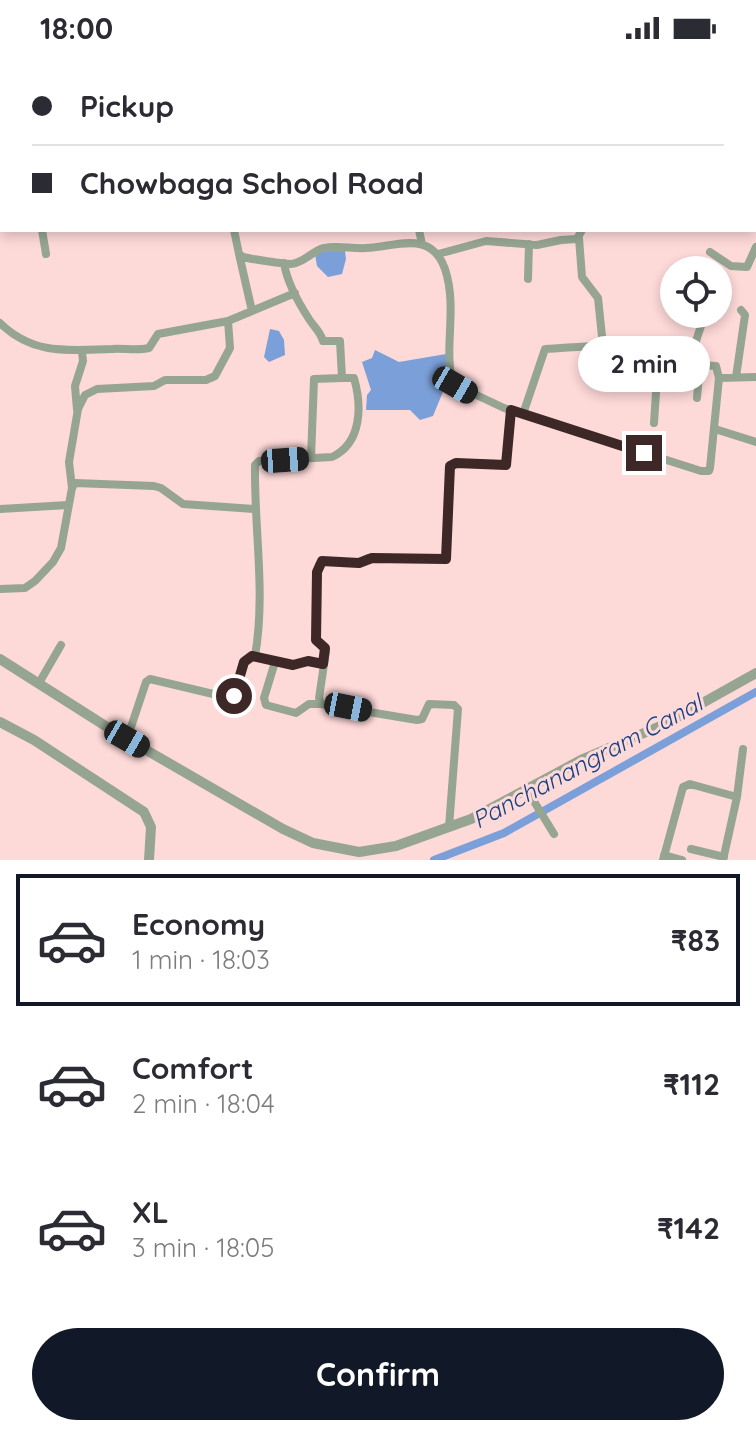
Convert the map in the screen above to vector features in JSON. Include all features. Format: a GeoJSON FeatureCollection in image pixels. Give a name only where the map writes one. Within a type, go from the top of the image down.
{"type":"FeatureCollection","features":[{"type":"Feature","properties":{"kind":"street"},"geometry":{"type":"LineString","coordinates":[[42,232],[46,254]]}},
{"type":"Feature","properties":{"kind":"street"},"geometry":{"type":"LineString","coordinates":[[234,232],[252,311]]}},
{"type":"Feature","properties":{"kind":"street"},"geometry":{"type":"LineString","coordinates":[[419,232],[422,244]]}},
{"type":"Feature","properties":{"kind":"street"},"geometry":{"type":"LineString","coordinates":[[438,254],[486,241],[543,245],[580,234],[582,277],[598,298],[603,346]]}},
{"type":"Feature","properties":{"kind":"street"},"geometry":{"type":"LineString","coordinates":[[239,254],[249,259],[295,264],[327,248],[422,244],[438,254],[446,273],[451,297],[452,382],[477,397],[511,410],[706,472],[710,468],[719,378],[716,366],[700,365]]}},
{"type":"Feature","properties":{"kind":"street"},"geometry":{"type":"LineString","coordinates":[[528,279],[529,244]]}},
{"type":"Feature","properties":{"kind":"street"},"geometry":{"type":"LineString","coordinates":[[710,252],[736,268],[747,267],[756,247]]}},
{"type":"Feature","properties":{"kind":"street"},"geometry":{"type":"LineString","coordinates":[[284,263],[295,293],[309,319],[320,331],[323,341],[340,341],[342,378]]}},
{"type":"Feature","properties":{"kind":"street"},"geometry":{"type":"LineString","coordinates":[[0,323],[24,341],[70,352],[142,350],[149,348],[158,334],[228,321],[295,293]]}},
{"type":"Feature","properties":{"kind":"street"},"geometry":{"type":"LineString","coordinates":[[736,377],[745,315],[741,310]]}},
{"type":"Feature","properties":{"kind":"street"},"geometry":{"type":"LineString","coordinates":[[72,488],[69,462],[81,401],[92,390],[154,386],[165,380],[206,380],[215,376],[230,348],[228,321]]}},
{"type":"Feature","properties":{"kind":"street"},"geometry":{"type":"LineString","coordinates":[[692,353],[700,328]]}},
{"type":"Feature","properties":{"kind":"street"},"geometry":{"type":"LineString","coordinates":[[523,414],[545,349],[635,343],[701,355],[697,398]]}},
{"type":"Feature","properties":{"kind":"street"},"geometry":{"type":"LineString","coordinates":[[654,423],[659,347]]}},
{"type":"Feature","properties":{"kind":"street"},"geometry":{"type":"LineString","coordinates":[[77,413],[75,386],[83,361],[82,352]]}},
{"type":"Feature","properties":{"kind":"street"},"geometry":{"type":"LineString","coordinates":[[719,378],[756,377]]}},
{"type":"Feature","properties":{"kind":"street"},"geometry":{"type":"LineString","coordinates":[[255,656],[260,606],[254,509],[256,462],[332,457],[342,452],[354,435],[360,397],[354,378],[314,379],[311,458]]}},
{"type":"Feature","properties":{"kind":"street"},"geometry":{"type":"LineString","coordinates":[[321,704],[325,648],[316,640],[319,565],[326,561],[359,563],[372,558],[446,559],[450,466],[456,463],[506,465],[511,410]]}},
{"type":"Feature","properties":{"kind":"street"},"geometry":{"type":"LineString","coordinates":[[715,429],[756,442]]}},
{"type":"Feature","properties":{"kind":"street"},"geometry":{"type":"LineString","coordinates":[[0,589],[30,585],[53,562],[61,548],[75,483],[144,484],[161,488],[183,504],[254,509]]}},
{"type":"Feature","properties":{"kind":"street"},"geometry":{"type":"LineString","coordinates":[[0,509],[68,505]]}},
{"type":"Feature","properties":{"kind":"street"},"geometry":{"type":"LineString","coordinates":[[39,683],[61,645]]}},
{"type":"Feature","properties":{"kind":"street"},"geometry":{"type":"LineString","coordinates":[[127,739],[146,682],[150,679],[233,697],[244,662],[255,656],[293,665],[308,661],[323,664]]}},
{"type":"Feature","properties":{"kind":"street"},"geometry":{"type":"LineString","coordinates":[[0,659],[219,794],[313,843],[340,850],[375,850],[449,827],[530,795],[583,759],[665,724],[756,673]]}},
{"type":"Feature","properties":{"kind":"street"},"geometry":{"type":"LineString","coordinates":[[275,662],[264,698],[266,705],[296,713],[309,704],[321,704],[417,720],[422,719],[429,704],[457,707],[449,827]]}},
{"type":"Feature","properties":{"kind":"street"},"geometry":{"type":"LineString","coordinates":[[0,722],[34,740],[144,812],[151,827],[149,860]]}},
{"type":"Feature","properties":{"kind":"street"},"geometry":{"type":"LineString","coordinates":[[691,849],[723,858],[737,797],[743,749]]}},
{"type":"Feature","properties":{"kind":"street"},"geometry":{"type":"LineString","coordinates":[[682,860],[664,857],[683,787],[690,784],[737,797]]}},
{"type":"Feature","properties":{"kind":"street"},"geometry":{"type":"LineString","coordinates":[[530,795],[554,834]]}},
{"type":"Feature","properties":{"kind":"water"},"geometry":{"type":"Polygon","coordinates":[[[335,248],[345,251],[346,259],[342,274],[328,277],[317,266],[315,254],[335,248]]]}},
{"type":"Feature","properties":{"kind":"water"},"geometry":{"type":"Polygon","coordinates":[[[270,329],[279,331],[284,340],[285,355],[269,362],[264,357],[270,329]]]}},
{"type":"Feature","properties":{"kind":"water"},"geometry":{"type":"Polygon","coordinates":[[[375,350],[399,362],[446,354],[447,382],[433,416],[420,420],[410,410],[366,410],[367,395],[371,390],[362,362],[372,358],[375,350]]]}},
{"type":"Feature","properties":{"kind":"waterway","name":"Panchanangram Canal"},"geometry":{"type":"LineString","coordinates":[[434,860],[504,833],[756,692]]}},
{"type":"Feature","properties":{"kind":"route"},"geometry":{"type":"LineString","coordinates":[[234,696],[244,662],[252,656],[293,665],[304,661],[323,664],[325,648],[316,643],[317,572],[322,561],[359,563],[368,558],[446,559],[450,466],[456,463],[506,465],[511,410],[644,453]]}}]}
